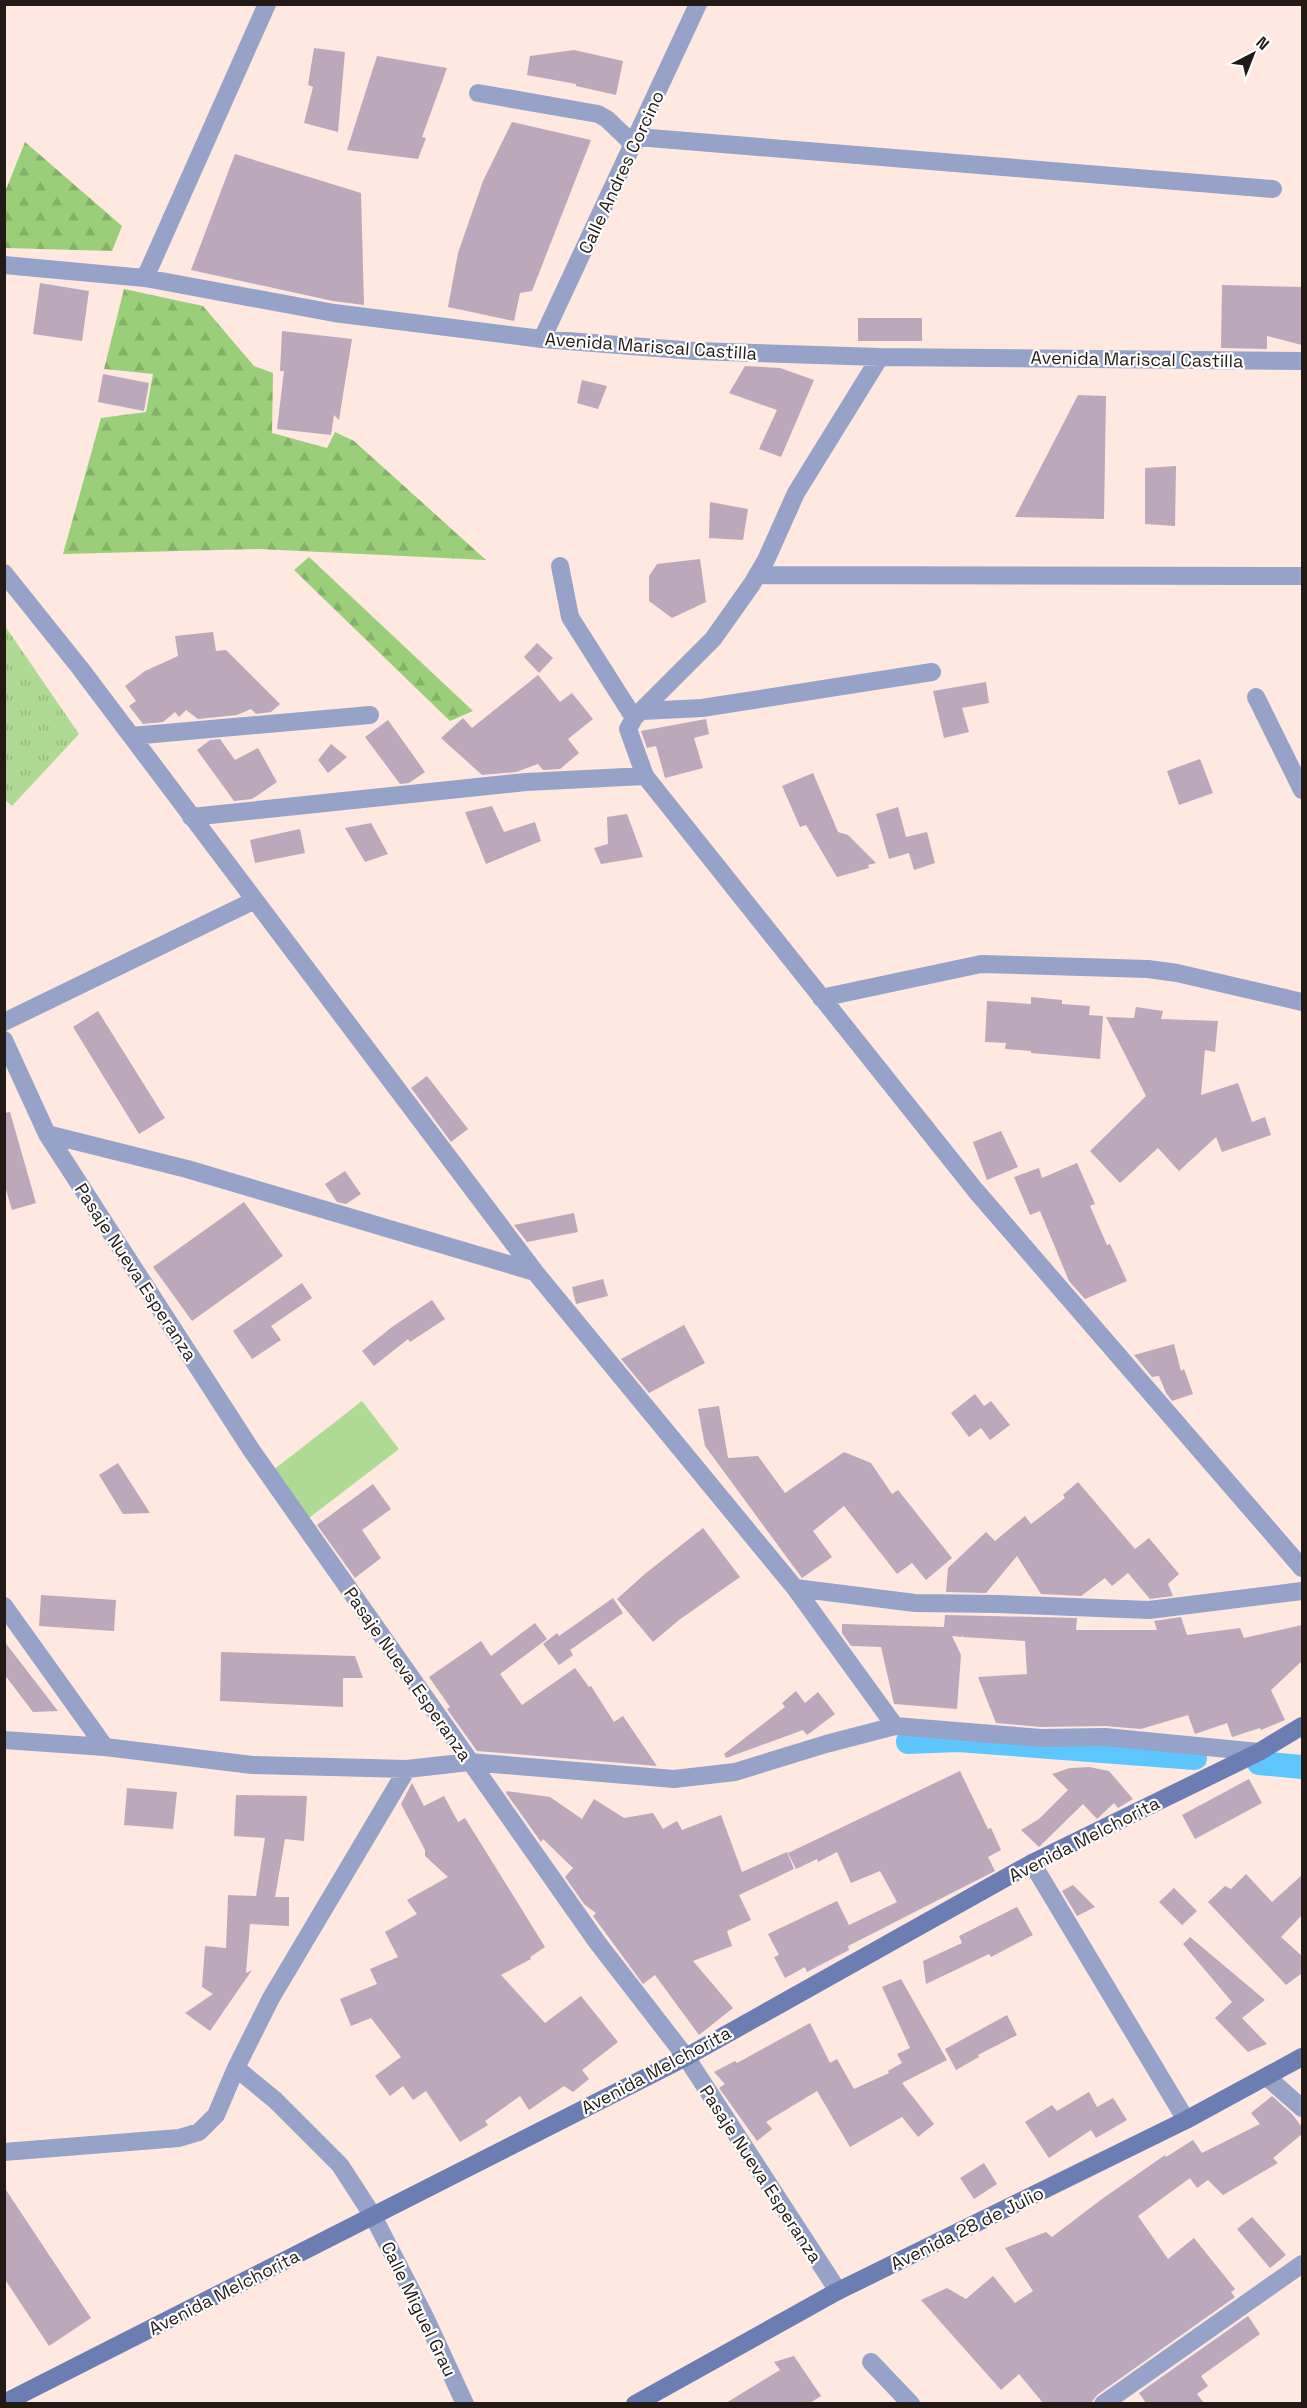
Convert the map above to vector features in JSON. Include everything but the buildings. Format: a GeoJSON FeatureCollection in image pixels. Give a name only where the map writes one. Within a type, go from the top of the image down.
{"type":"FeatureCollection","features":[{"type":"Feature","properties":{"kind":"main road","name":"Avenida Melchorita"},"geometry":{"type":"LineString","coordinates":[[4,2403],[686,2056],[1032,1863],[1259,1752],[1302,1726]]}},
{"type":"Feature","properties":{"kind":"main road","name":"Avenida 28 de Julio"},"geometry":{"type":"LineString","coordinates":[[635,2403],[838,2292],[1186,2120],[1302,2057]]}},
{"type":"Feature","properties":{"kind":"street"},"geometry":{"type":"LineString","coordinates":[[145,278],[267,4]]}},
{"type":"Feature","properties":{"kind":"street","name":"Calle Andres Corcino"},"geometry":{"type":"LineString","coordinates":[[542,339],[698,4]]}},
{"type":"Feature","properties":{"kind":"street"},"geometry":{"type":"LineString","coordinates":[[478,93],[598,114],[636,141],[1272,189]]}},
{"type":"Feature","properties":{"kind":"street","name":"Avenida Mariscal Castilla"},"geometry":{"type":"LineString","coordinates":[[4,265],[145,278],[334,313],[542,339],[696,351],[880,357],[1302,361]]}},
{"type":"Feature","properties":{"kind":"street"},"geometry":{"type":"LineString","coordinates":[[880,357],[796,493],[757,575],[713,639],[638,714],[628,729],[645,776],[976,1191],[1302,1568]]}},
{"type":"Feature","properties":{"kind":"street"},"geometry":{"type":"LineString","coordinates":[[560,566],[570,617],[638,714]]}},
{"type":"Feature","properties":{"kind":"street"},"geometry":{"type":"LineString","coordinates":[[4,573],[131,736],[535,1272],[795,1588],[895,1726]]}},
{"type":"Feature","properties":{"kind":"street"},"geometry":{"type":"LineString","coordinates":[[757,575],[1302,576]]}},
{"type":"Feature","properties":{"kind":"street"},"geometry":{"type":"LineString","coordinates":[[638,714],[702,708],[932,672]]}},
{"type":"Feature","properties":{"kind":"street"},"geometry":{"type":"LineString","coordinates":[[1256,697],[1302,790]]}},
{"type":"Feature","properties":{"kind":"street"},"geometry":{"type":"LineString","coordinates":[[131,736],[370,715]]}},
{"type":"Feature","properties":{"kind":"street"},"geometry":{"type":"LineString","coordinates":[[191,817],[526,782],[645,776]]}},
{"type":"Feature","properties":{"kind":"street"},"geometry":{"type":"LineString","coordinates":[[4,1022],[255,900]]}},
{"type":"Feature","properties":{"kind":"street"},"geometry":{"type":"LineString","coordinates":[[821,998],[981,964],[1148,969],[1177,973],[1302,1002]]}},
{"type":"Feature","properties":{"kind":"street","name":"Pasaje Nueva Esperanza"},"geometry":{"type":"LineString","coordinates":[[4,1040],[47,1134],[252,1451],[597,1942],[686,2056],[838,2292]]}},
{"type":"Feature","properties":{"kind":"street"},"geometry":{"type":"LineString","coordinates":[[47,1134],[187,1169],[535,1272]]}},
{"type":"Feature","properties":{"kind":"street"},"geometry":{"type":"LineString","coordinates":[[795,1588],[915,1603],[1149,1610],[1302,1591]]}},
{"type":"Feature","properties":{"kind":"street"},"geometry":{"type":"LineString","coordinates":[[4,1606],[105,1747]]}},
{"type":"Feature","properties":{"kind":"street"},"geometry":{"type":"LineString","coordinates":[[4,1740],[105,1747],[252,1765],[407,1769],[469,1762],[674,1779],[735,1772],[825,1744],[895,1726],[1041,1738],[1104,1737],[1259,1752]]}},
{"type":"Feature","properties":{"kind":"street"},"geometry":{"type":"LineString","coordinates":[[4,2152],[179,2138],[199,2132],[216,2115],[236,2068],[271,1998],[407,1769]]}},
{"type":"Feature","properties":{"kind":"street"},"geometry":{"type":"LineString","coordinates":[[1032,1863],[1186,2120]]}},
{"type":"Feature","properties":{"kind":"street","name":"Calle Miguel Grau"},"geometry":{"type":"LineString","coordinates":[[236,2068],[275,2100],[340,2165],[373,2216],[425,2317],[465,2403]]}},
{"type":"Feature","properties":{"kind":"street"},"geometry":{"type":"LineString","coordinates":[[1267,2077],[1302,2108]]}},
{"type":"Feature","properties":{"kind":"street"},"geometry":{"type":"LineString","coordinates":[[1103,2403],[1302,2264]]}},
{"type":"Feature","properties":{"kind":"street"},"geometry":{"type":"LineString","coordinates":[[872,2362],[911,2403]]}},
{"type":"Feature","properties":{"kind":"green space"},"geometry":{"type":"Polygon","coordinates":[[[25,142],[122,226],[112,251],[5,248],[5,192],[25,142]]]}},
{"type":"Feature","properties":{"kind":"green space"},"geometry":{"type":"Polygon","coordinates":[[[124,289],[203,306],[254,366],[273,373],[272,433],[327,448],[335,432],[354,441],[486,560],[259,549],[63,554],[101,418],[146,412],[153,374],[104,369],[124,289]]]}},
{"type":"Feature","properties":{"kind":"green space"},"geometry":{"type":"Polygon","coordinates":[[[309,557],[473,711],[450,721],[294,570],[309,557]]]}},
{"type":"Feature","properties":{"kind":"green space"},"geometry":{"type":"Polygon","coordinates":[[[5,626],[79,734],[12,806],[4,799],[5,626]]]}},
{"type":"Feature","properties":{"kind":"green space"},"geometry":{"type":"Polygon","coordinates":[[[362,1401],[399,1449],[305,1521],[268,1474],[362,1401]]]}},
{"type":"Feature","properties":{"kind":"waterway"},"geometry":{"type":"LineString","coordinates":[[908,1742],[958,1740],[1195,1758]]}},
{"type":"Feature","properties":{"kind":"waterway"},"geometry":{"type":"LineString","coordinates":[[1259,1763],[1302,1767]]}}]}
